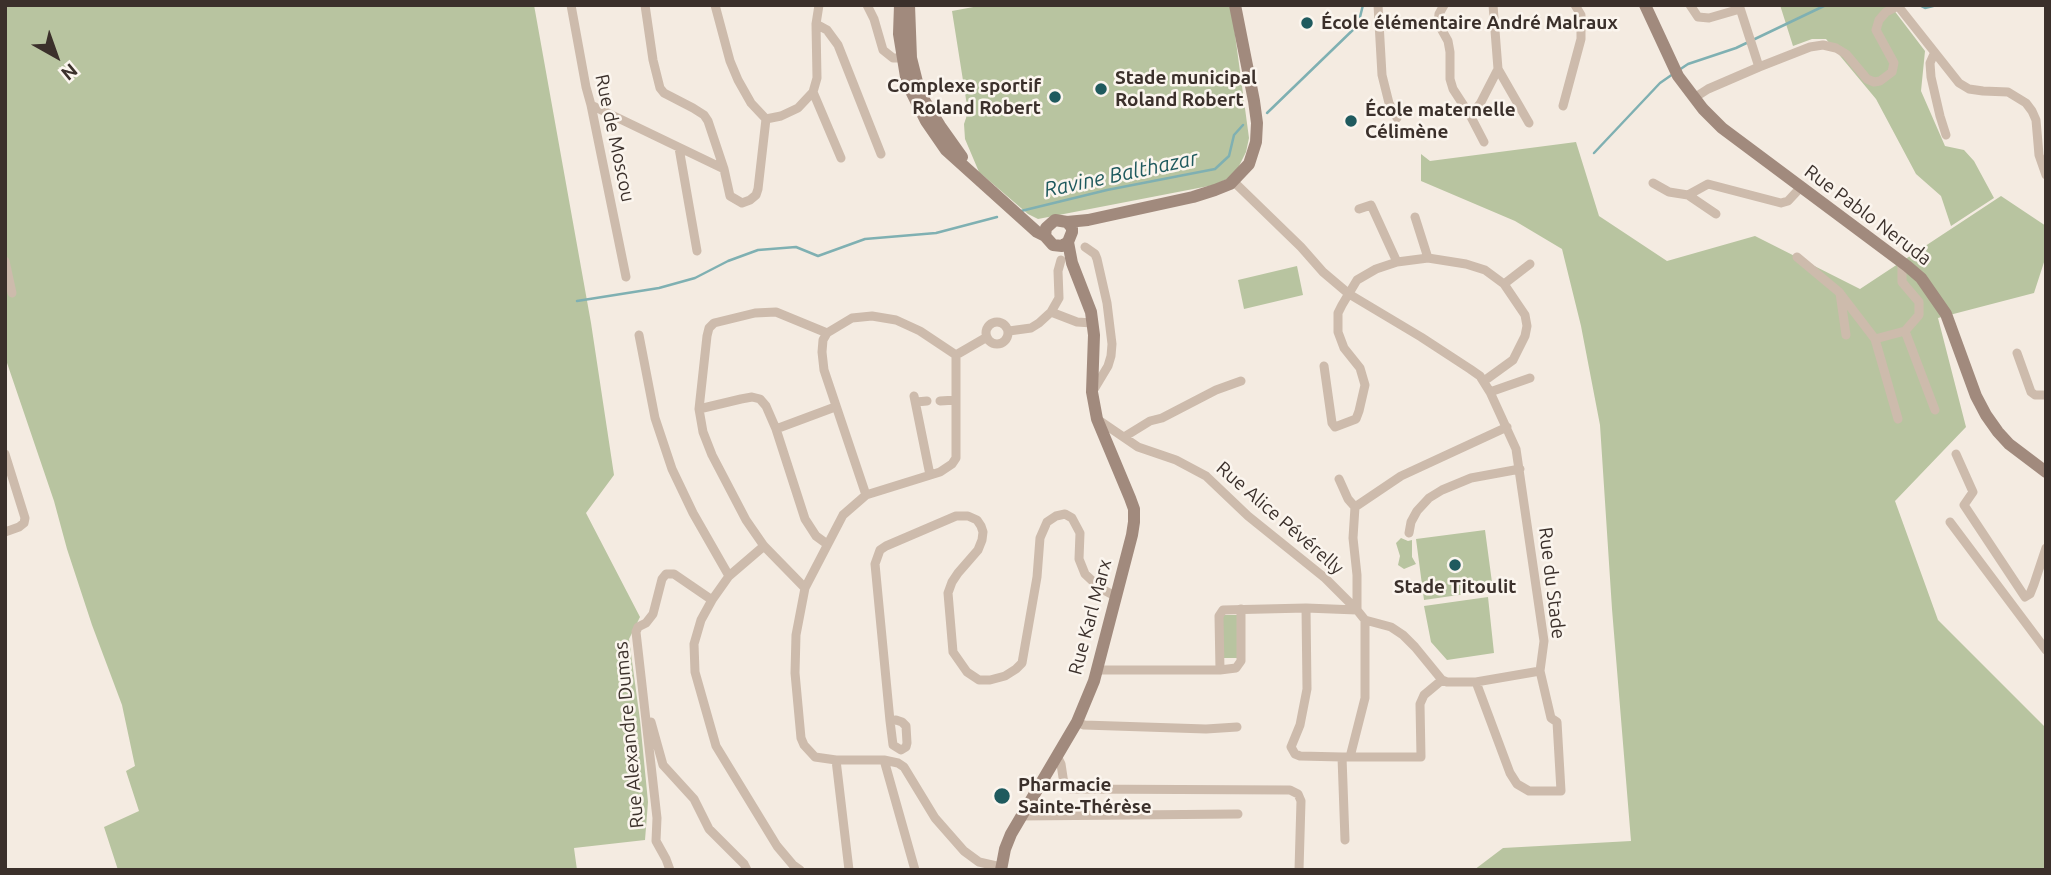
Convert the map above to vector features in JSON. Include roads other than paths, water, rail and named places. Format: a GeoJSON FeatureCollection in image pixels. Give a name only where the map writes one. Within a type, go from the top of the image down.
{"type":"FeatureCollection","features":[{"type":"Feature","properties":{"kind":"main road"},"geometry":{"type":"LineString","coordinates":[[900,5],[899,34],[906,58],[924,100],[947,135],[979,180],[1028,224],[1039,228],[1062,246],[1069,232],[1088,220],[1194,197],[1226,194],[1251,171],[1257,159],[1262,124],[1242,5]]}},
{"type":"Feature","properties":{"kind":"main road"},"geometry":{"type":"LineString","coordinates":[[906,58],[909,5]]}},
{"type":"Feature","properties":{"kind":"main road"},"geometry":{"type":"LineString","coordinates":[[1235,5],[1256,123],[1256,142],[1249,164],[1236,184]]}},
{"type":"Feature","properties":{"kind":"main road","name":"Rue Pablo Neruda"},"geometry":{"type":"LineString","coordinates":[[1645,5],[1676,71],[1694,98],[1722,128],[1921,278],[1947,314],[1976,396],[1997,432],[2046,472]]}},
{"type":"Feature","properties":{"kind":"main road"},"geometry":{"type":"LineString","coordinates":[[1048,236],[1055,220],[1069,232]]}},
{"type":"Feature","properties":{"kind":"main road","name":"Rue Karl Marx"},"geometry":{"type":"LineString","coordinates":[[1001,868],[1008,842],[1021,816],[1077,722],[1097,670],[1132,535],[1134,509],[1097,419],[1092,392],[1092,323],[1088,300],[1072,263],[1069,232]]}},
{"type":"Feature","properties":{"kind":"main road"},"geometry":{"type":"LineString","coordinates":[[1048,236],[1061,260],[1080,282]]}},
{"type":"Feature","properties":{"kind":"street","name":"Rue de Moscou"},"geometry":{"type":"LineString","coordinates":[[571,5],[626,277]]}},
{"type":"Feature","properties":{"kind":"street"},"geometry":{"type":"LineString","coordinates":[[645,5],[660,88],[669,96],[704,115],[712,128],[730,196],[742,203],[750,201],[756,195],[760,184],[766,119],[751,103],[738,80],[715,5]]}},
{"type":"Feature","properties":{"kind":"street"},"geometry":{"type":"LineString","coordinates":[[766,119],[790,112],[804,103],[813,92],[817,78],[819,5]]}},
{"type":"Feature","properties":{"kind":"street"},"geometry":{"type":"LineString","coordinates":[[867,5],[883,50],[893,58],[906,58]]}},
{"type":"Feature","properties":{"kind":"street"},"geometry":{"type":"LineString","coordinates":[[1378,5],[1382,75],[1389,103],[1397,118]]}},
{"type":"Feature","properties":{"kind":"street"},"geometry":{"type":"LineString","coordinates":[[1444,5],[1438,23],[1448,41],[1450,79],[1456,95],[1466,108],[1475,110],[1480,104],[1498,69]]}},
{"type":"Feature","properties":{"kind":"street"},"geometry":{"type":"LineString","coordinates":[[1493,5],[1498,69],[1529,123]]}},
{"type":"Feature","properties":{"kind":"street"},"geometry":{"type":"LineString","coordinates":[[1563,106],[1581,39],[1581,15],[1575,5]]}},
{"type":"Feature","properties":{"kind":"street"},"geometry":{"type":"LineString","coordinates":[[1690,5],[1698,17],[1709,18],[1740,7],[1759,67]]}},
{"type":"Feature","properties":{"kind":"street"},"geometry":{"type":"LineString","coordinates":[[1694,98],[1707,89],[1759,67],[1810,47],[1824,45],[1846,54],[1867,79],[1880,81],[1892,72],[1894,63],[1876,30],[1879,20],[1886,12],[1898,6],[1958,83],[1983,92],[2008,92],[2026,103],[2036,120],[2039,155],[2046,175]]}},
{"type":"Feature","properties":{"kind":"street"},"geometry":{"type":"LineString","coordinates":[[817,24],[827,30],[838,45],[881,154]]}},
{"type":"Feature","properties":{"kind":"street"},"geometry":{"type":"LineString","coordinates":[[1934,54],[1930,63],[1931,77],[1946,135]]}},
{"type":"Feature","properties":{"kind":"street"},"geometry":{"type":"LineString","coordinates":[[813,92],[841,158]]}},
{"type":"Feature","properties":{"kind":"street"},"geometry":{"type":"LineString","coordinates":[[591,105],[724,169]]}},
{"type":"Feature","properties":{"kind":"street"},"geometry":{"type":"LineString","coordinates":[[1471,110],[1470,115],[1484,142]]}},
{"type":"Feature","properties":{"kind":"street"},"geometry":{"type":"LineString","coordinates":[[679,148],[697,251]]}},
{"type":"Feature","properties":{"kind":"street"},"geometry":{"type":"LineString","coordinates":[[1653,183],[1669,191],[1688,195],[1716,214]]}},
{"type":"Feature","properties":{"kind":"street"},"geometry":{"type":"LineString","coordinates":[[1236,184],[1323,272],[1349,294],[1460,362],[1484,381],[1513,360],[1525,336],[1525,315],[1504,284],[1485,271],[1427,258],[1397,262],[1376,269],[1357,280],[1349,294],[1338,313],[1338,332],[1344,348],[1360,368],[1365,385],[1356,419],[1335,427],[1332,423],[1324,366]]}},
{"type":"Feature","properties":{"kind":"street"},"geometry":{"type":"LineString","coordinates":[[1688,195],[1709,184],[1781,203],[1788,201],[1801,187]]}},
{"type":"Feature","properties":{"kind":"street"},"geometry":{"type":"LineString","coordinates":[[1359,209],[1371,205],[1397,262]]}},
{"type":"Feature","properties":{"kind":"street"},"geometry":{"type":"LineString","coordinates":[[1415,217],[1427,258]]}},
{"type":"Feature","properties":{"kind":"street"},"geometry":{"type":"LineString","coordinates":[[1085,247],[1095,254],[1097,259],[1107,303],[1112,344],[1108,366],[1092,392]]}},
{"type":"Feature","properties":{"kind":"street"},"geometry":{"type":"LineString","coordinates":[[1797,257],[1839,292],[1875,339],[1898,419]]}},
{"type":"Feature","properties":{"kind":"street"},"geometry":{"type":"LineString","coordinates":[[1009,331],[1031,328],[1051,312],[1059,298],[1058,271],[1061,260]]}},
{"type":"Feature","properties":{"kind":"street"},"geometry":{"type":"LineString","coordinates":[[5,261],[12,293]]}},
{"type":"Feature","properties":{"kind":"street"},"geometry":{"type":"LineString","coordinates":[[1875,339],[1905,331],[1919,315],[1917,298],[1902,282],[1902,262]]}},
{"type":"Feature","properties":{"kind":"street"},"geometry":{"type":"LineString","coordinates":[[1504,284],[1530,264]]}},
{"type":"Feature","properties":{"kind":"street"},"geometry":{"type":"LineString","coordinates":[[1839,292],[1846,335]]}},
{"type":"Feature","properties":{"kind":"street"},"geometry":{"type":"LineString","coordinates":[[805,588],[764,546],[746,520],[712,455],[703,432],[699,409],[707,335],[714,323],[755,313],[776,312],[827,332]]}},
{"type":"Feature","properties":{"kind":"street"},"geometry":{"type":"LineString","coordinates":[[1051,312],[1077,323],[1092,323]]}},
{"type":"Feature","properties":{"kind":"street"},"geometry":{"type":"LineString","coordinates":[[866,495],[824,370],[821,352],[827,332],[852,318],[872,316],[896,320],[920,331],[956,355]]}},
{"type":"Feature","properties":{"kind":"street"},"geometry":{"type":"LineString","coordinates":[[997,321],[1007,326],[1009,331],[1003,343],[993,344],[987,337],[987,326],[997,321]]}},
{"type":"Feature","properties":{"kind":"street"},"geometry":{"type":"LineString","coordinates":[[1905,331],[1935,410]]}},
{"type":"Feature","properties":{"kind":"street"},"geometry":{"type":"LineString","coordinates":[[639,335],[655,418],[672,469],[693,513],[729,576]]}},
{"type":"Feature","properties":{"kind":"street"},"geometry":{"type":"LineString","coordinates":[[956,355],[987,337]]}},
{"type":"Feature","properties":{"kind":"street"},"geometry":{"type":"LineString","coordinates":[[2017,353],[2031,392],[2035,395],[2046,395]]}},
{"type":"Feature","properties":{"kind":"street"},"geometry":{"type":"LineString","coordinates":[[956,355],[956,458],[947,469],[866,495],[843,515],[805,588],[796,635],[795,663],[801,738],[815,757],[898,763],[904,767],[935,818],[971,858],[1001,868]]}},
{"type":"Feature","properties":{"kind":"street"},"geometry":{"type":"LineString","coordinates":[[1490,392],[1530,378]]}},
{"type":"Feature","properties":{"kind":"street"},"geometry":{"type":"LineString","coordinates":[[1124,438],[1150,421],[1241,381]]}},
{"type":"Feature","properties":{"kind":"street","name":"Rue du Stade"},"geometry":{"type":"LineString","coordinates":[[1476,682],[1510,773],[1517,783],[1529,791],[1561,791],[1557,722],[1551,718],[1540,671],[1544,641],[1520,469],[1516,449],[1484,381]]}},
{"type":"Feature","properties":{"kind":"street"},"geometry":{"type":"LineString","coordinates":[[699,409],[741,399],[760,399],[776,429],[805,519],[816,536],[827,544]]}},
{"type":"Feature","properties":{"kind":"street"},"geometry":{"type":"LineString","coordinates":[[927,401],[915,399],[930,475]]}},
{"type":"Feature","properties":{"kind":"street"},"geometry":{"type":"LineString","coordinates":[[940,401],[956,400]]}},
{"type":"Feature","properties":{"kind":"street"},"geometry":{"type":"LineString","coordinates":[[776,429],[835,407]]}},
{"type":"Feature","properties":{"kind":"street","name":"Rue Alice Pévérelly"},"geometry":{"type":"LineString","coordinates":[[1097,419],[1138,447],[1184,464],[1206,476],[1254,522],[1318,571],[1365,620]]}},
{"type":"Feature","properties":{"kind":"street"},"geometry":{"type":"LineString","coordinates":[[1355,507],[1401,476],[1507,428]]}},
{"type":"Feature","properties":{"kind":"street"},"geometry":{"type":"LineString","coordinates":[[5,454],[25,518],[19,527],[5,532]]}},
{"type":"Feature","properties":{"kind":"street"},"geometry":{"type":"LineString","coordinates":[[1956,454],[1973,492],[1964,505],[2025,597],[2030,594],[2042,573],[2046,548]]}},
{"type":"Feature","properties":{"kind":"street"},"geometry":{"type":"LineString","coordinates":[[1409,533],[1417,511],[1429,498],[1442,490],[1471,478],[1520,469]]}},
{"type":"Feature","properties":{"kind":"street"},"geometry":{"type":"LineString","coordinates":[[1220,670],[1219,616],[1223,610],[1357,610],[1353,538],[1355,507],[1348,499],[1339,479]]}},
{"type":"Feature","properties":{"kind":"street"},"geometry":{"type":"LineString","coordinates":[[890,721],[902,722],[905,726],[907,743],[901,750],[893,746],[890,721],[874,564],[880,550],[886,546],[956,516],[968,516],[977,520],[981,526],[982,540],[973,558],[952,582],[948,593],[953,652],[967,673],[979,680],[1005,676],[1022,663],[1037,577],[1040,538],[1047,522],[1056,516],[1065,514],[1076,524],[1080,533],[1079,559],[1084,574],[1100,588],[1115,596]]}},
{"type":"Feature","properties":{"kind":"street"},"geometry":{"type":"LineString","coordinates":[[1950,522],[2046,650]]}},
{"type":"Feature","properties":{"kind":"street"},"geometry":{"type":"LineString","coordinates":[[764,546],[729,576],[701,620],[694,645],[695,672],[716,746],[777,846],[800,870]]}},
{"type":"Feature","properties":{"kind":"street","name":"Rue Alexandre Dumas"},"geometry":{"type":"LineString","coordinates":[[670,870],[656,841],[657,818],[636,632],[653,614],[662,579],[666,574],[674,573],[712,600]]}},
{"type":"Feature","properties":{"kind":"street"},"geometry":{"type":"LineString","coordinates":[[1097,670],[1233,670],[1240,664],[1241,608]]}},
{"type":"Feature","properties":{"kind":"street"},"geometry":{"type":"LineString","coordinates":[[1306,608],[1307,688],[1299,726],[1291,747],[1295,754],[1421,757],[1420,704],[1424,695],[1441,680]]}},
{"type":"Feature","properties":{"kind":"street"},"geometry":{"type":"LineString","coordinates":[[1345,840],[1346,757],[1365,698],[1365,620],[1391,627],[1403,635],[1441,680],[1447,682],[1476,682],[1540,671]]}},
{"type":"Feature","properties":{"kind":"street"},"geometry":{"type":"LineString","coordinates":[[644,698],[663,765],[694,799],[709,829],[747,870]]}},
{"type":"Feature","properties":{"kind":"street"},"geometry":{"type":"LineString","coordinates":[[1077,722],[1084,725],[1206,729],[1237,727]]}},
{"type":"Feature","properties":{"kind":"street"},"geometry":{"type":"LineString","coordinates":[[1056,756],[1061,764],[1064,784],[1069,789],[1290,790],[1298,794],[1301,801],[1298,870]]}},
{"type":"Feature","properties":{"kind":"street"},"geometry":{"type":"LineString","coordinates":[[836,760],[849,870]]}},
{"type":"Feature","properties":{"kind":"street"},"geometry":{"type":"LineString","coordinates":[[884,760],[915,870]]}},
{"type":"Feature","properties":{"kind":"street"},"geometry":{"type":"LineString","coordinates":[[1021,816],[1238,814]]}},
{"type":"Feature","properties":{"kind":"waterway","name":"Ravine Balthazar"},"geometry":{"type":"LineString","coordinates":[[1267,113],[1358,25],[1363,5]]}},
{"type":"Feature","properties":{"kind":"waterway"},"geometry":{"type":"LineString","coordinates":[[1679,70],[1688,64],[1736,48],[1826,5]]}},
{"type":"Feature","properties":{"kind":"waterway"},"geometry":{"type":"LineString","coordinates":[[1919,5],[1925,8],[1937,5]]}},
{"type":"Feature","properties":{"kind":"waterway"},"geometry":{"type":"LineString","coordinates":[[1594,153],[1660,83],[1673,74]]}},
{"type":"Feature","properties":{"kind":"waterway","name":"Ravine Balthazar"},"geometry":{"type":"LineString","coordinates":[[1021,211],[1107,190],[1215,169],[1229,156],[1234,135],[1243,125]]}},
{"type":"Feature","properties":{"kind":"waterway","name":"Ravine Balthazar"},"geometry":{"type":"LineString","coordinates":[[577,301],[659,288],[695,278],[728,261],[758,250],[796,247],[818,256],[865,239],[936,233],[997,217]]}},
{"type":"Feature","properties":{"kind":"place","name":"École élémentaire André Malraux"},"geometry":{"type":"Point","coordinates":[1307,23]}},
{"type":"Feature","properties":{"kind":"place","name":"Stade municipal Roland Robert"},"geometry":{"type":"Point","coordinates":[1101,89]}},
{"type":"Feature","properties":{"kind":"place","name":"Complexe sportif Roland Robert"},"geometry":{"type":"Point","coordinates":[1055,97]}},
{"type":"Feature","properties":{"kind":"place","name":"École maternelle Célimène"},"geometry":{"type":"Point","coordinates":[1351,121]}},
{"type":"Feature","properties":{"kind":"place","name":"Stade Titoulit"},"geometry":{"type":"Point","coordinates":[1455,565]}},
{"type":"Feature","properties":{"kind":"place","name":"Pharmacie Sainte-Thérèse"},"geometry":{"type":"Point","coordinates":[1002,796]}}]}
